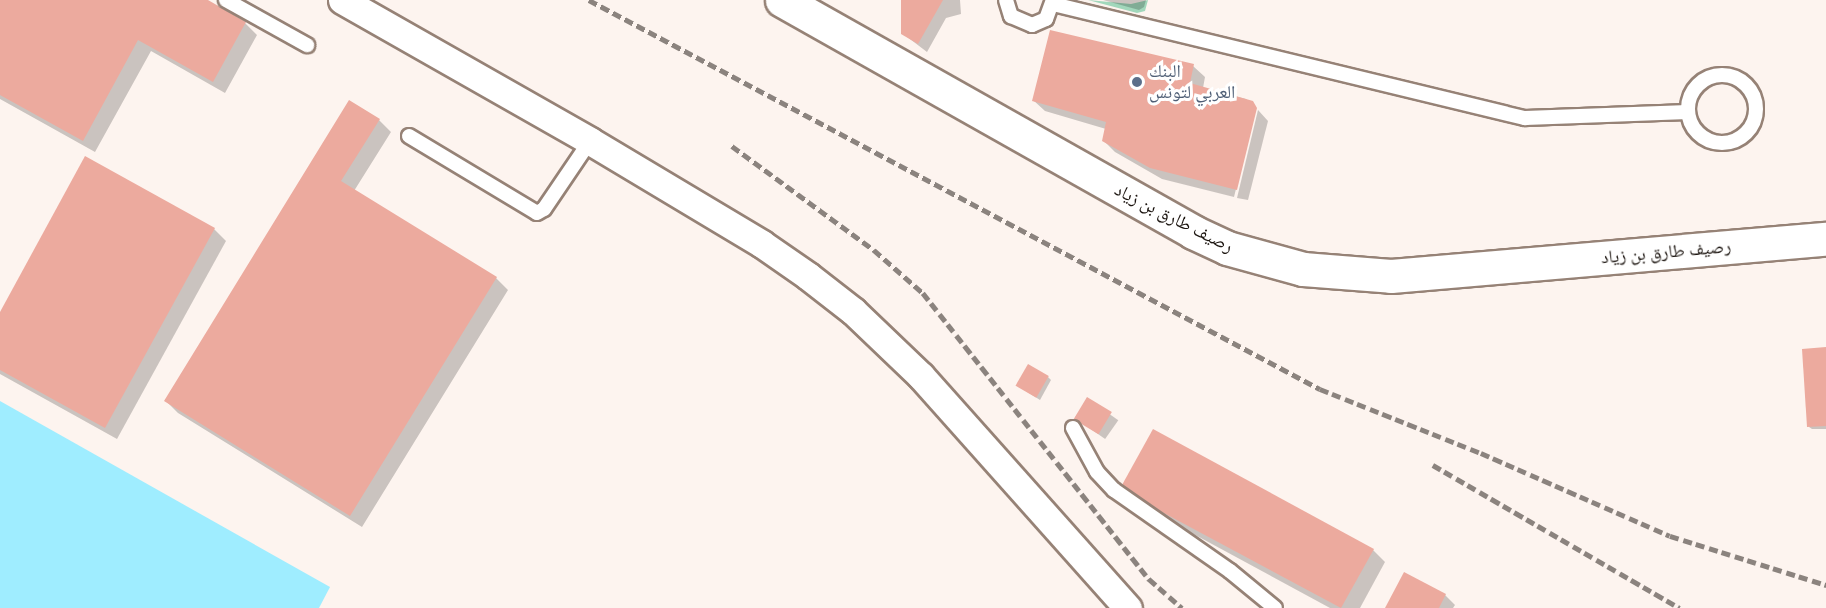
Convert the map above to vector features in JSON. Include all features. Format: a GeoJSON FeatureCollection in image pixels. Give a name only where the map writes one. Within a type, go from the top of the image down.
{"type":"FeatureCollection","features":[{"type":"Feature","properties":{"kind":"main road","name":"رصيف طارق بن زياد"},"geometry":{"type":"LineString","coordinates":[[782,0],[1193,232],[1237,251],[1294,267],[1391,276],[1826,239]]}},
{"type":"Feature","properties":{"kind":"street"},"geometry":{"type":"LineString","coordinates":[[342,0],[590,141],[762,244],[853,311],[921,376],[1128,608]]}},
{"type":"Feature","properties":{"kind":"lane"},"geometry":{"type":"LineString","coordinates":[[226,0],[307,45]]}},
{"type":"Feature","properties":{"kind":"lane"},"geometry":{"type":"LineString","coordinates":[[1006,0],[1011,16],[1024,24],[1046,19],[1053,2],[1525,118],[1688,112]]}},
{"type":"Feature","properties":{"kind":"lane"},"geometry":{"type":"LineString","coordinates":[[1716,75],[1739,79],[1748,86],[1756,105],[1752,126],[1736,140],[1725,143],[1714,142],[1695,130],[1688,112],[1690,96],[1696,86],[1716,75]]}},
{"type":"Feature","properties":{"kind":"lane"},"geometry":{"type":"LineString","coordinates":[[409,136],[537,213],[544,209],[590,141]]}},
{"type":"Feature","properties":{"kind":"lane"},"geometry":{"type":"LineString","coordinates":[[1073,428],[1097,472],[1114,490],[1230,571],[1275,608]]}},
{"type":"Feature","properties":{"kind":"green space"},"geometry":{"type":"Polygon","coordinates":[[[1088,0],[1131,4],[1148,0],[1145,11],[1137,13],[1088,0]]]}},
{"type":"Feature","properties":{"kind":"water"},"geometry":{"type":"Polygon","coordinates":[[[0,401],[330,587],[319,608],[0,608],[0,401]]]}},
{"type":"Feature","properties":{"kind":"building"},"geometry":{"type":"Polygon","coordinates":[[[0,0],[208,0],[246,22],[213,82],[138,40],[83,141],[0,95],[0,0]]]}},
{"type":"Feature","properties":{"kind":"building"},"geometry":{"type":"Polygon","coordinates":[[[901,0],[943,0],[918,44],[901,34],[901,0]]]}},
{"type":"Feature","properties":{"kind":"building"},"geometry":{"type":"Polygon","coordinates":[[[1050,30],[1194,64],[1190,83],[1253,101],[1257,108],[1237,190],[1150,168],[1102,141],[1106,122],[1032,101],[1050,30]]]}},
{"type":"Feature","properties":{"kind":"building"},"geometry":{"type":"Polygon","coordinates":[[[349,100],[380,119],[341,181],[497,277],[350,516],[164,401],[349,100]]]}},
{"type":"Feature","properties":{"kind":"building"},"geometry":{"type":"Polygon","coordinates":[[[85,156],[215,228],[105,428],[0,370],[0,312],[85,156]]]}},
{"type":"Feature","properties":{"kind":"building"},"geometry":{"type":"Polygon","coordinates":[[[1826,347],[1826,426],[1807,427],[1802,349],[1826,347]]]}},
{"type":"Feature","properties":{"kind":"building"},"geometry":{"type":"Polygon","coordinates":[[[1028,364],[1049,376],[1036,398],[1016,386],[1028,364]]]}},
{"type":"Feature","properties":{"kind":"building"},"geometry":{"type":"Polygon","coordinates":[[[1087,397],[1112,412],[1098,434],[1074,419],[1087,397]]]}},
{"type":"Feature","properties":{"kind":"building"},"geometry":{"type":"Polygon","coordinates":[[[1153,429],[1374,549],[1341,608],[1162,512],[1122,485],[1153,429]]]}},
{"type":"Feature","properties":{"kind":"building"},"geometry":{"type":"Polygon","coordinates":[[[1404,572],[1446,594],[1439,608],[1385,608],[1404,572]]]}},
{"type":"Feature","properties":{"kind":"railway"},"geometry":{"type":"LineString","coordinates":[[589,0],[1320,389],[1481,453],[1670,536],[1826,585]]}},
{"type":"Feature","properties":{"kind":"railway"},"geometry":{"type":"LineString","coordinates":[[732,146],[874,250],[923,293],[1149,579],[1182,608]]}},
{"type":"Feature","properties":{"kind":"railway"},"geometry":{"type":"LineString","coordinates":[[1433,465],[1680,608]]}},
{"type":"Feature","properties":{"kind":"place","name":"البنك العربي لتونس"},"geometry":{"type":"Point","coordinates":[1137,82]}}]}
